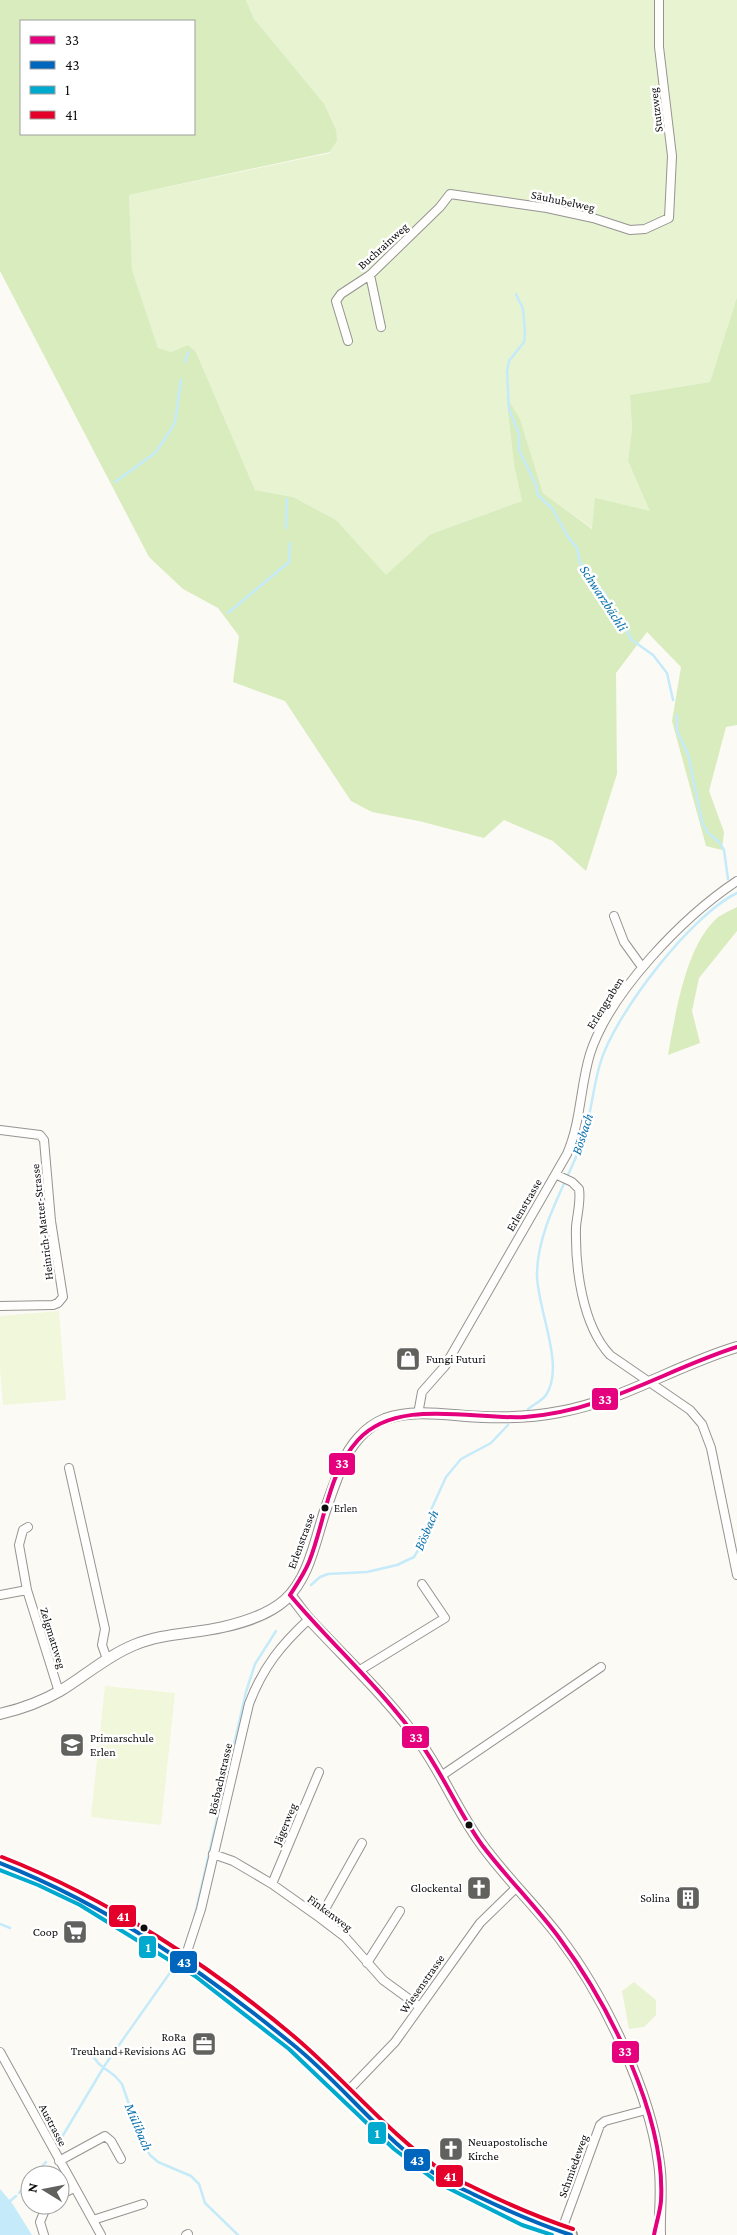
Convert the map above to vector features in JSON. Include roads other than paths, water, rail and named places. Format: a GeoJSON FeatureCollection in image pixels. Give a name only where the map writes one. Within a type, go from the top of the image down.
{"type":"FeatureCollection","features":[{"type":"Feature","properties":{"kind":"main road"},"geometry":{"type":"LineString","coordinates":[[0,1863],[69,1893],[184,1961],[278,2032],[398,2144],[443,2179],[510,2212],[566,2234]]}},
{"type":"Feature","properties":{"kind":"street","name":"Stutzweg"},"geometry":{"type":"LineString","coordinates":[[658,0],[659,47],[672,156],[669,218]]}},
{"type":"Feature","properties":{"kind":"street","name":"Säuhubelweg"},"geometry":{"type":"LineString","coordinates":[[450,194],[547,208],[593,218],[630,230],[652,227],[669,218]]}},
{"type":"Feature","properties":{"kind":"street","name":"Buchrainweg"},"geometry":{"type":"LineString","coordinates":[[348,341],[336,301],[341,294],[370,275],[440,207],[450,194]]}},
{"type":"Feature","properties":{"kind":"street"},"geometry":{"type":"LineString","coordinates":[[370,275],[381,327]]}},
{"type":"Feature","properties":{"kind":"street","name":"Erlengraben"},"geometry":{"type":"LineString","coordinates":[[560,1176],[573,1142],[587,1065],[596,1037],[642,968],[690,917],[737,882]]}},
{"type":"Feature","properties":{"kind":"street"},"geometry":{"type":"LineString","coordinates":[[614,916],[624,942],[642,968]]}},
{"type":"Feature","properties":{"kind":"street","name":"Heinrich-Matter-Strasse"},"geometry":{"type":"LineString","coordinates":[[0,1130],[40,1135],[44,1140],[51,1221],[62,1297],[58,1303],[42,1306],[0,1306]]}},
{"type":"Feature","properties":{"kind":"street"},"geometry":{"type":"LineString","coordinates":[[560,1176],[577,1186],[579,1193],[576,1226],[578,1267],[592,1328],[603,1348],[610,1355],[696,1416],[706,1434],[737,1576]]}},
{"type":"Feature","properties":{"kind":"street","name":"Erlenstrasse"},"geometry":{"type":"LineString","coordinates":[[0,1714],[28,1706],[59,1692],[107,1659],[135,1644],[154,1638],[242,1622],[275,1608],[290,1595],[306,1568],[349,1450],[368,1430],[385,1419],[418,1414],[422,1392],[445,1366],[560,1176]]}},
{"type":"Feature","properties":{"kind":"street"},"geometry":{"type":"LineString","coordinates":[[418,1414],[490,1418],[548,1414],[583,1407],[651,1383],[707,1356],[737,1347]]}},
{"type":"Feature","properties":{"kind":"street"},"geometry":{"type":"LineString","coordinates":[[69,1468],[105,1629],[102,1645],[107,1659]]}},
{"type":"Feature","properties":{"kind":"street","name":"Zelgmattweg"},"geometry":{"type":"LineString","coordinates":[[28,1527],[23,1530],[19,1545],[27,1590],[59,1692]]}},
{"type":"Feature","properties":{"kind":"street"},"geometry":{"type":"LineString","coordinates":[[360,1670],[445,1618],[422,1584]]}},
{"type":"Feature","properties":{"kind":"street"},"geometry":{"type":"LineString","coordinates":[[0,1594],[27,1590]]}},
{"type":"Feature","properties":{"kind":"street"},"geometry":{"type":"LineString","coordinates":[[290,1595],[309,1619],[360,1670],[419,1742],[478,1840],[561,1939],[586,1977],[624,2048],[654,2137],[662,2180],[660,2235]]}},
{"type":"Feature","properties":{"kind":"street","name":"Bösbachstrasse"},"geometry":{"type":"LineString","coordinates":[[184,1961],[202,1909],[213,1854],[249,1704],[257,1684],[278,1649],[309,1619]]}},
{"type":"Feature","properties":{"kind":"street"},"geometry":{"type":"LineString","coordinates":[[441,1776],[601,1667]]}},
{"type":"Feature","properties":{"kind":"street","name":"Jägerweg"},"geometry":{"type":"LineString","coordinates":[[272,1884],[319,1772]]}},
{"type":"Feature","properties":{"kind":"street"},"geometry":{"type":"LineString","coordinates":[[320,1918],[362,1843]]}},
{"type":"Feature","properties":{"kind":"street","name":"Finkenweg"},"geometry":{"type":"LineString","coordinates":[[213,1854],[233,1861],[272,1884],[320,1918],[345,1937],[383,1980],[420,2007]]}},
{"type":"Feature","properties":{"kind":"street","name":"Wiesenstrasse"},"geometry":{"type":"LineString","coordinates":[[345,2094],[395,2042],[480,1923],[517,1887]]}},
{"type":"Feature","properties":{"kind":"street"},"geometry":{"type":"LineString","coordinates":[[367,1963],[400,1911]]}},
{"type":"Feature","properties":{"kind":"street","name":"Austrasse"},"geometry":{"type":"LineString","coordinates":[[0,2052],[101,2235]]}},
{"type":"Feature","properties":{"kind":"street","name":"Schmiedeweg"},"geometry":{"type":"LineString","coordinates":[[566,2234],[600,2125],[605,2121],[646,2110]]}},
{"type":"Feature","properties":{"kind":"street"},"geometry":{"type":"LineString","coordinates":[[60,2161],[105,2136],[111,2141],[122,2159]]}},
{"type":"Feature","properties":{"kind":"street"},"geometry":{"type":"LineString","coordinates":[[70,2190],[74,2188]]}},
{"type":"Feature","properties":{"kind":"street"},"geometry":{"type":"LineString","coordinates":[[93,2220],[143,2204]]}},
{"type":"Feature","properties":{"kind":"street"},"geometry":{"type":"LineString","coordinates":[[43,2215],[40,2222],[44,2235]]}},
{"type":"Feature","properties":{"kind":"street"},"geometry":{"type":"LineString","coordinates":[[654,2235],[660,2221]]}},
{"type":"Feature","properties":{"kind":"water"},"geometry":{"type":"Polygon","coordinates":[[[0,2189],[12,2203],[32,2235],[0,2235],[0,2189]]]}},
{"type":"Feature","properties":{"kind":"waterway","name":"Schwarzbächli"},"geometry":{"type":"LineString","coordinates":[[516,294],[523,309],[524,342],[509,361],[507,371],[509,409],[519,434],[519,450],[536,485],[538,495],[552,508],[568,537],[577,548],[580,563],[606,595],[611,613],[623,625],[632,640],[653,655],[667,673],[673,700]]}},
{"type":"Feature","properties":{"kind":"waterway"},"geometry":{"type":"LineString","coordinates":[[185,362],[188,352]]}},
{"type":"Feature","properties":{"kind":"waterway"},"geometry":{"type":"LineString","coordinates":[[115,482],[155,453],[170,431],[175,422],[181,380]]}},
{"type":"Feature","properties":{"kind":"waterway"},"geometry":{"type":"LineString","coordinates":[[286,528],[287,499]]}},
{"type":"Feature","properties":{"kind":"waterway"},"geometry":{"type":"LineString","coordinates":[[228,613],[289,562],[290,543]]}},
{"type":"Feature","properties":{"kind":"waterway","name":"Schwarzbächli"},"geometry":{"type":"LineString","coordinates":[[677,715],[677,731],[688,754],[702,822],[708,833],[719,842],[724,850],[728,879]]}},
{"type":"Feature","properties":{"kind":"waterway","name":"Bösbach"},"geometry":{"type":"LineString","coordinates":[[528,1409],[546,1395],[551,1383],[553,1368],[549,1335],[538,1287],[537,1273],[542,1240],[553,1208],[581,1145],[597,1074],[608,1043],[637,994],[656,968],[698,922],[718,905],[737,893]]}},
{"type":"Feature","properties":{"kind":"waterway","name":"Bösbach"},"geometry":{"type":"LineString","coordinates":[[311,1585],[320,1577],[328,1574],[367,1572],[397,1565],[414,1557],[423,1542],[431,1510],[446,1477],[461,1459],[491,1443],[508,1425]]}},
{"type":"Feature","properties":{"kind":"waterway","name":"Bösbach"},"geometry":{"type":"LineString","coordinates":[[194,1919],[246,1692],[255,1664],[276,1631]]}},
{"type":"Feature","properties":{"kind":"waterway","name":"Mülibach"},"geometry":{"type":"LineString","coordinates":[[0,1924],[10,1928]]}},
{"type":"Feature","properties":{"kind":"waterway","name":"Bösbach"},"geometry":{"type":"LineString","coordinates":[[56,2147],[105,2065],[174,1967]]}},
{"type":"Feature","properties":{"kind":"waterway","name":"Mülibach"},"geometry":{"type":"LineString","coordinates":[[88,2050],[99,2064],[122,2084],[141,2139],[150,2155],[158,2162],[191,2176],[199,2184],[205,2203],[238,2235]]}},
{"type":"Feature","properties":{"kind":"waterway","name":"Bösbach"},"geometry":{"type":"LineString","coordinates":[[9,2202],[16,2196]]}},
{"type":"Feature","properties":{"kind":"place","name":"Fungi Futuri"},"geometry":{"type":"Point","coordinates":[408,1359]}},
{"type":"Feature","properties":{"kind":"place","name":"Erlen"},"geometry":{"type":"Point","coordinates":[325,1508]}},
{"type":"Feature","properties":{"kind":"place","name":"Primarschule Erlen"},"geometry":{"type":"Point","coordinates":[72,1745]}},
{"type":"Feature","properties":{"kind":"place","name":"Glockental"},"geometry":{"type":"Point","coordinates":[479,1888]}},
{"type":"Feature","properties":{"kind":"place","name":"Solina"},"geometry":{"type":"Point","coordinates":[688,1898]}},
{"type":"Feature","properties":{"kind":"place","name":"Coop"},"geometry":{"type":"Point","coordinates":[75,1932]}},
{"type":"Feature","properties":{"kind":"place","name":"RoRa Treuhand+Revisions AG"},"geometry":{"type":"Point","coordinates":[204,2044]}},
{"type":"Feature","properties":{"kind":"place","name":"Neuapostolische Kirche"},"geometry":{"type":"Point","coordinates":[451,2149]}}]}
